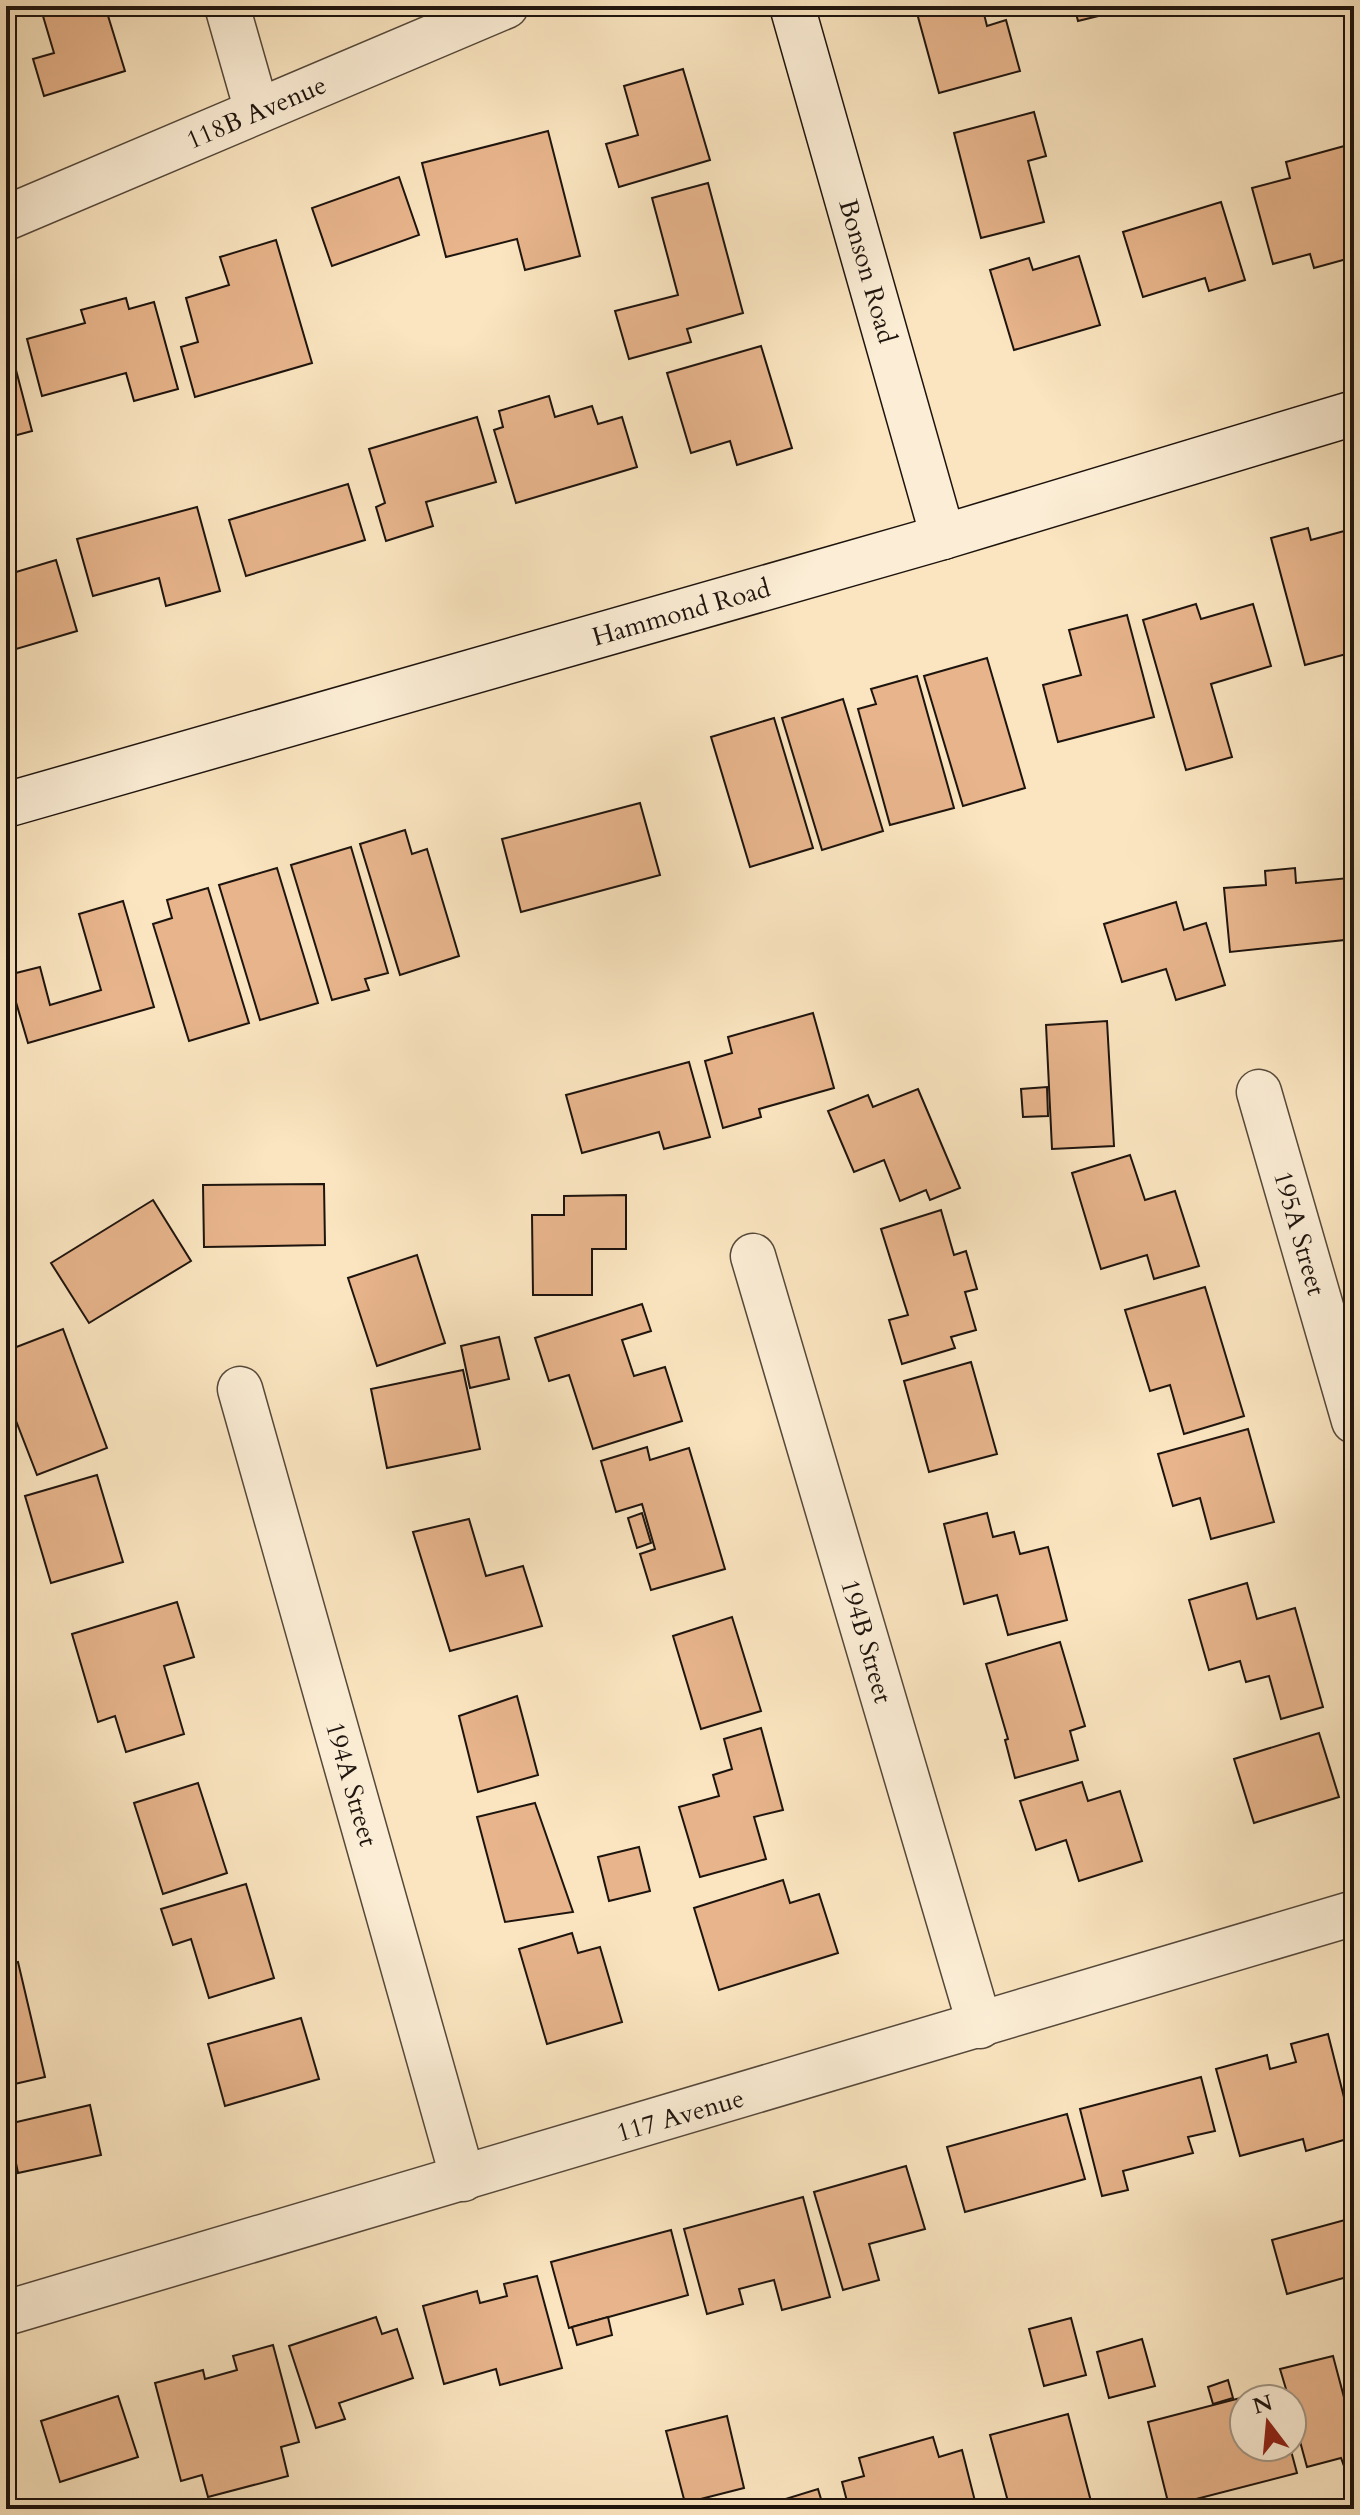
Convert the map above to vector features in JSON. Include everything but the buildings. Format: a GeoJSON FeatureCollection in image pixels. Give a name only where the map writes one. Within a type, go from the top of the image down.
{"type":"FeatureCollection","features":[{"type":"Feature","properties":{"kind":"street"},"geometry":{"type":"LineString","coordinates":[[227,6],[257,111]]}},
{"type":"Feature","properties":{"kind":"street","name":"118B Avenue"},"geometry":{"type":"LineString","coordinates":[[6,218],[506,6]]}},
{"type":"Feature","properties":{"kind":"street","name":"Bonson Road"},"geometry":{"type":"LineString","coordinates":[[792,6],[943,537]]}},
{"type":"Feature","properties":{"kind":"street","name":"Hammond Road"},"geometry":{"type":"LineString","coordinates":[[6,805],[943,537],[1354,413]]}},
{"type":"Feature","properties":{"kind":"street","name":"195A Street"},"geometry":{"type":"LineString","coordinates":[[1259,1092],[1354,1421]]}},
{"type":"Feature","properties":{"kind":"street","name":"194B Street"},"geometry":{"type":"LineString","coordinates":[[753,1256],[980,2026]]}},
{"type":"Feature","properties":{"kind":"street","name":"194A Street"},"geometry":{"type":"LineString","coordinates":[[240,1389],[463,2179]]}},
{"type":"Feature","properties":{"kind":"street","name":"117 Avenue"},"geometry":{"type":"LineString","coordinates":[[6,2313],[1354,1913]]}}]}
